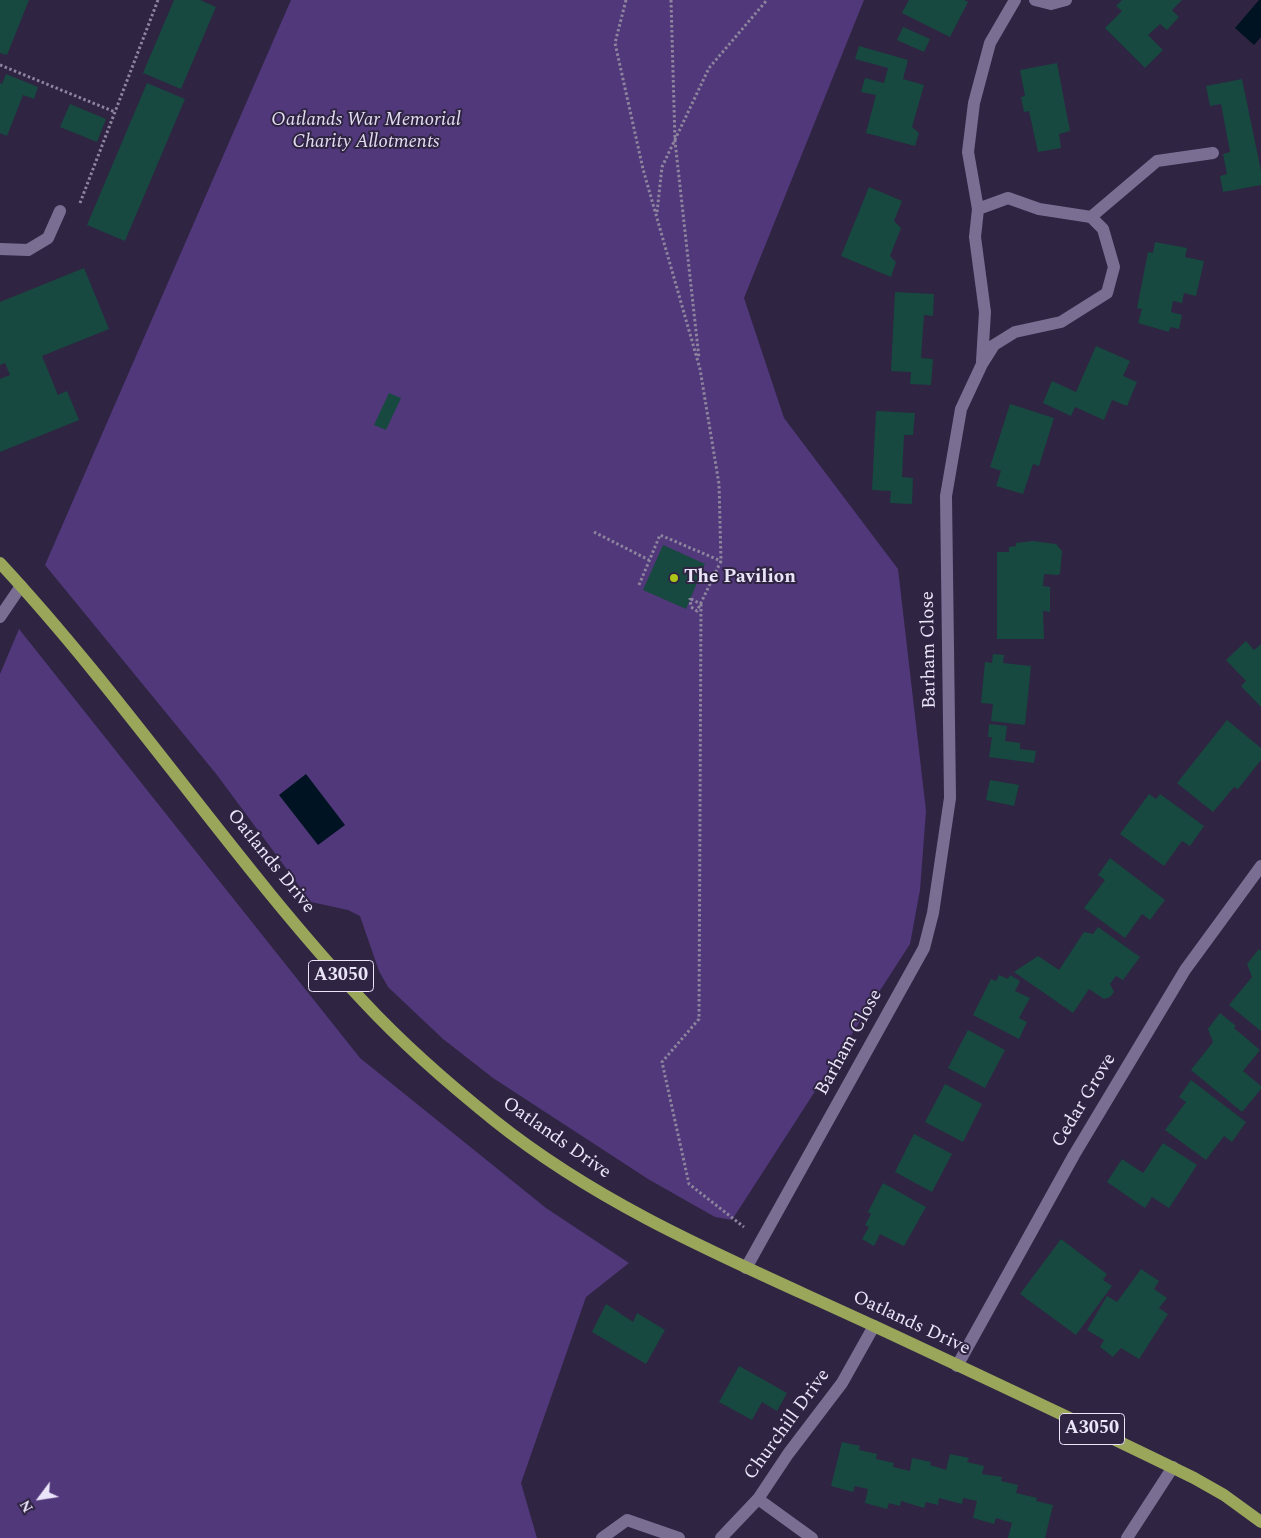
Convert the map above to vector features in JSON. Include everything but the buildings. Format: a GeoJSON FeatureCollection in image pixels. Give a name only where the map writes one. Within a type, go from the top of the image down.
{"type":"FeatureCollection","features":[{"type":"Feature","properties":{"kind":"main road","name":"Oatlands Drive"},"geometry":{"type":"LineString","coordinates":[[0,563],[99,677],[273,898],[365,1003],[413,1049],[497,1122],[587,1186],[638,1216],[1173,1467],[1224,1495],[1261,1522]]}},
{"type":"Feature","properties":{"kind":"street"},"geometry":{"type":"LineString","coordinates":[[982,364],[985,312],[975,237],[978,209],[968,152],[974,103],[990,43],[1016,0]]}},
{"type":"Feature","properties":{"kind":"street"},"geometry":{"type":"LineString","coordinates":[[1035,0],[1051,4],[1066,0]]}},
{"type":"Feature","properties":{"kind":"street"},"geometry":{"type":"LineString","coordinates":[[978,209],[1008,198],[1039,210],[1091,217],[1157,161],[1213,152]]}},
{"type":"Feature","properties":{"kind":"street"},"geometry":{"type":"LineString","coordinates":[[0,249],[28,250],[48,238],[60,211]]}},
{"type":"Feature","properties":{"kind":"street","name":"Barham Close"},"geometry":{"type":"LineString","coordinates":[[746,1268],[924,948],[933,913],[950,798],[946,496],[961,409],[982,364],[994,345],[1004,337],[1061,322],[1107,293],[1114,267],[1103,229],[1091,217]]}},
{"type":"Feature","properties":{"kind":"street"},"geometry":{"type":"LineString","coordinates":[[0,618],[21,586]]}},
{"type":"Feature","properties":{"kind":"street","name":"Cedar Grove"},"geometry":{"type":"LineString","coordinates":[[957,1366],[1074,1155],[1185,970],[1261,866]]}},
{"type":"Feature","properties":{"kind":"street","name":"Churchill Drive"},"geometry":{"type":"LineString","coordinates":[[721,1538],[758,1499],[788,1454],[842,1383],[874,1326]]}},
{"type":"Feature","properties":{"kind":"street"},"geometry":{"type":"LineString","coordinates":[[1127,1538],[1173,1467]]}},
{"type":"Feature","properties":{"kind":"street"},"geometry":{"type":"LineString","coordinates":[[758,1499],[812,1538]]}},
{"type":"Feature","properties":{"kind":"street"},"geometry":{"type":"LineString","coordinates":[[602,1538],[627,1520],[679,1538]]}},
{"type":"Feature","properties":{"kind":"path"},"geometry":{"type":"LineString","coordinates":[[60,211],[76,213],[158,0]]}},
{"type":"Feature","properties":{"kind":"path"},"geometry":{"type":"LineString","coordinates":[[626,0],[615,43],[643,169],[700,369]]}},
{"type":"Feature","properties":{"kind":"path"},"geometry":{"type":"LineString","coordinates":[[671,0],[674,141],[700,369],[719,484],[720,561],[701,604],[699,1019],[662,1062],[689,1184],[760,1240]]}},
{"type":"Feature","properties":{"kind":"path"},"geometry":{"type":"LineString","coordinates":[[656,216],[662,168],[710,68],[767,0]]}},
{"type":"Feature","properties":{"kind":"path"},"geometry":{"type":"LineString","coordinates":[[0,66],[115,112]]}},
{"type":"Feature","properties":{"kind":"path"},"geometry":{"type":"LineString","coordinates":[[594,532],[649,560]]}},
{"type":"Feature","properties":{"kind":"path"},"geometry":{"type":"LineString","coordinates":[[638,585],[660,535],[720,561]]}},
{"type":"Feature","properties":{"kind":"green space","name":"Oatlands War Memorial Charity Allotments"},"geometry":{"type":"Polygon","coordinates":[[[291,0],[864,0],[744,298],[784,418],[898,569],[926,811],[920,890],[910,944],[732,1220],[715,1217],[648,1179],[493,1078],[443,1039],[388,987],[379,971],[360,916],[348,910],[311,902],[217,775],[45,565],[291,0]]]}},
{"type":"Feature","properties":{"kind":"green space"},"geometry":{"type":"Polygon","coordinates":[[[19,629],[360,1058],[546,1208],[629,1263],[586,1297],[521,1483],[537,1538],[0,1538],[0,674],[19,629]]]}},
{"type":"Feature","properties":{"kind":"water"},"geometry":{"type":"Polygon","coordinates":[[[1261,0],[1261,37],[1254,45],[1235,28],[1261,0]]]}},
{"type":"Feature","properties":{"kind":"water"},"geometry":{"type":"Polygon","coordinates":[[[306,774],[345,825],[318,845],[279,795],[306,774]]]}},
{"type":"Feature","properties":{"kind":"place","name":"The Pavilion"},"geometry":{"type":"Point","coordinates":[674,578]}}]}
